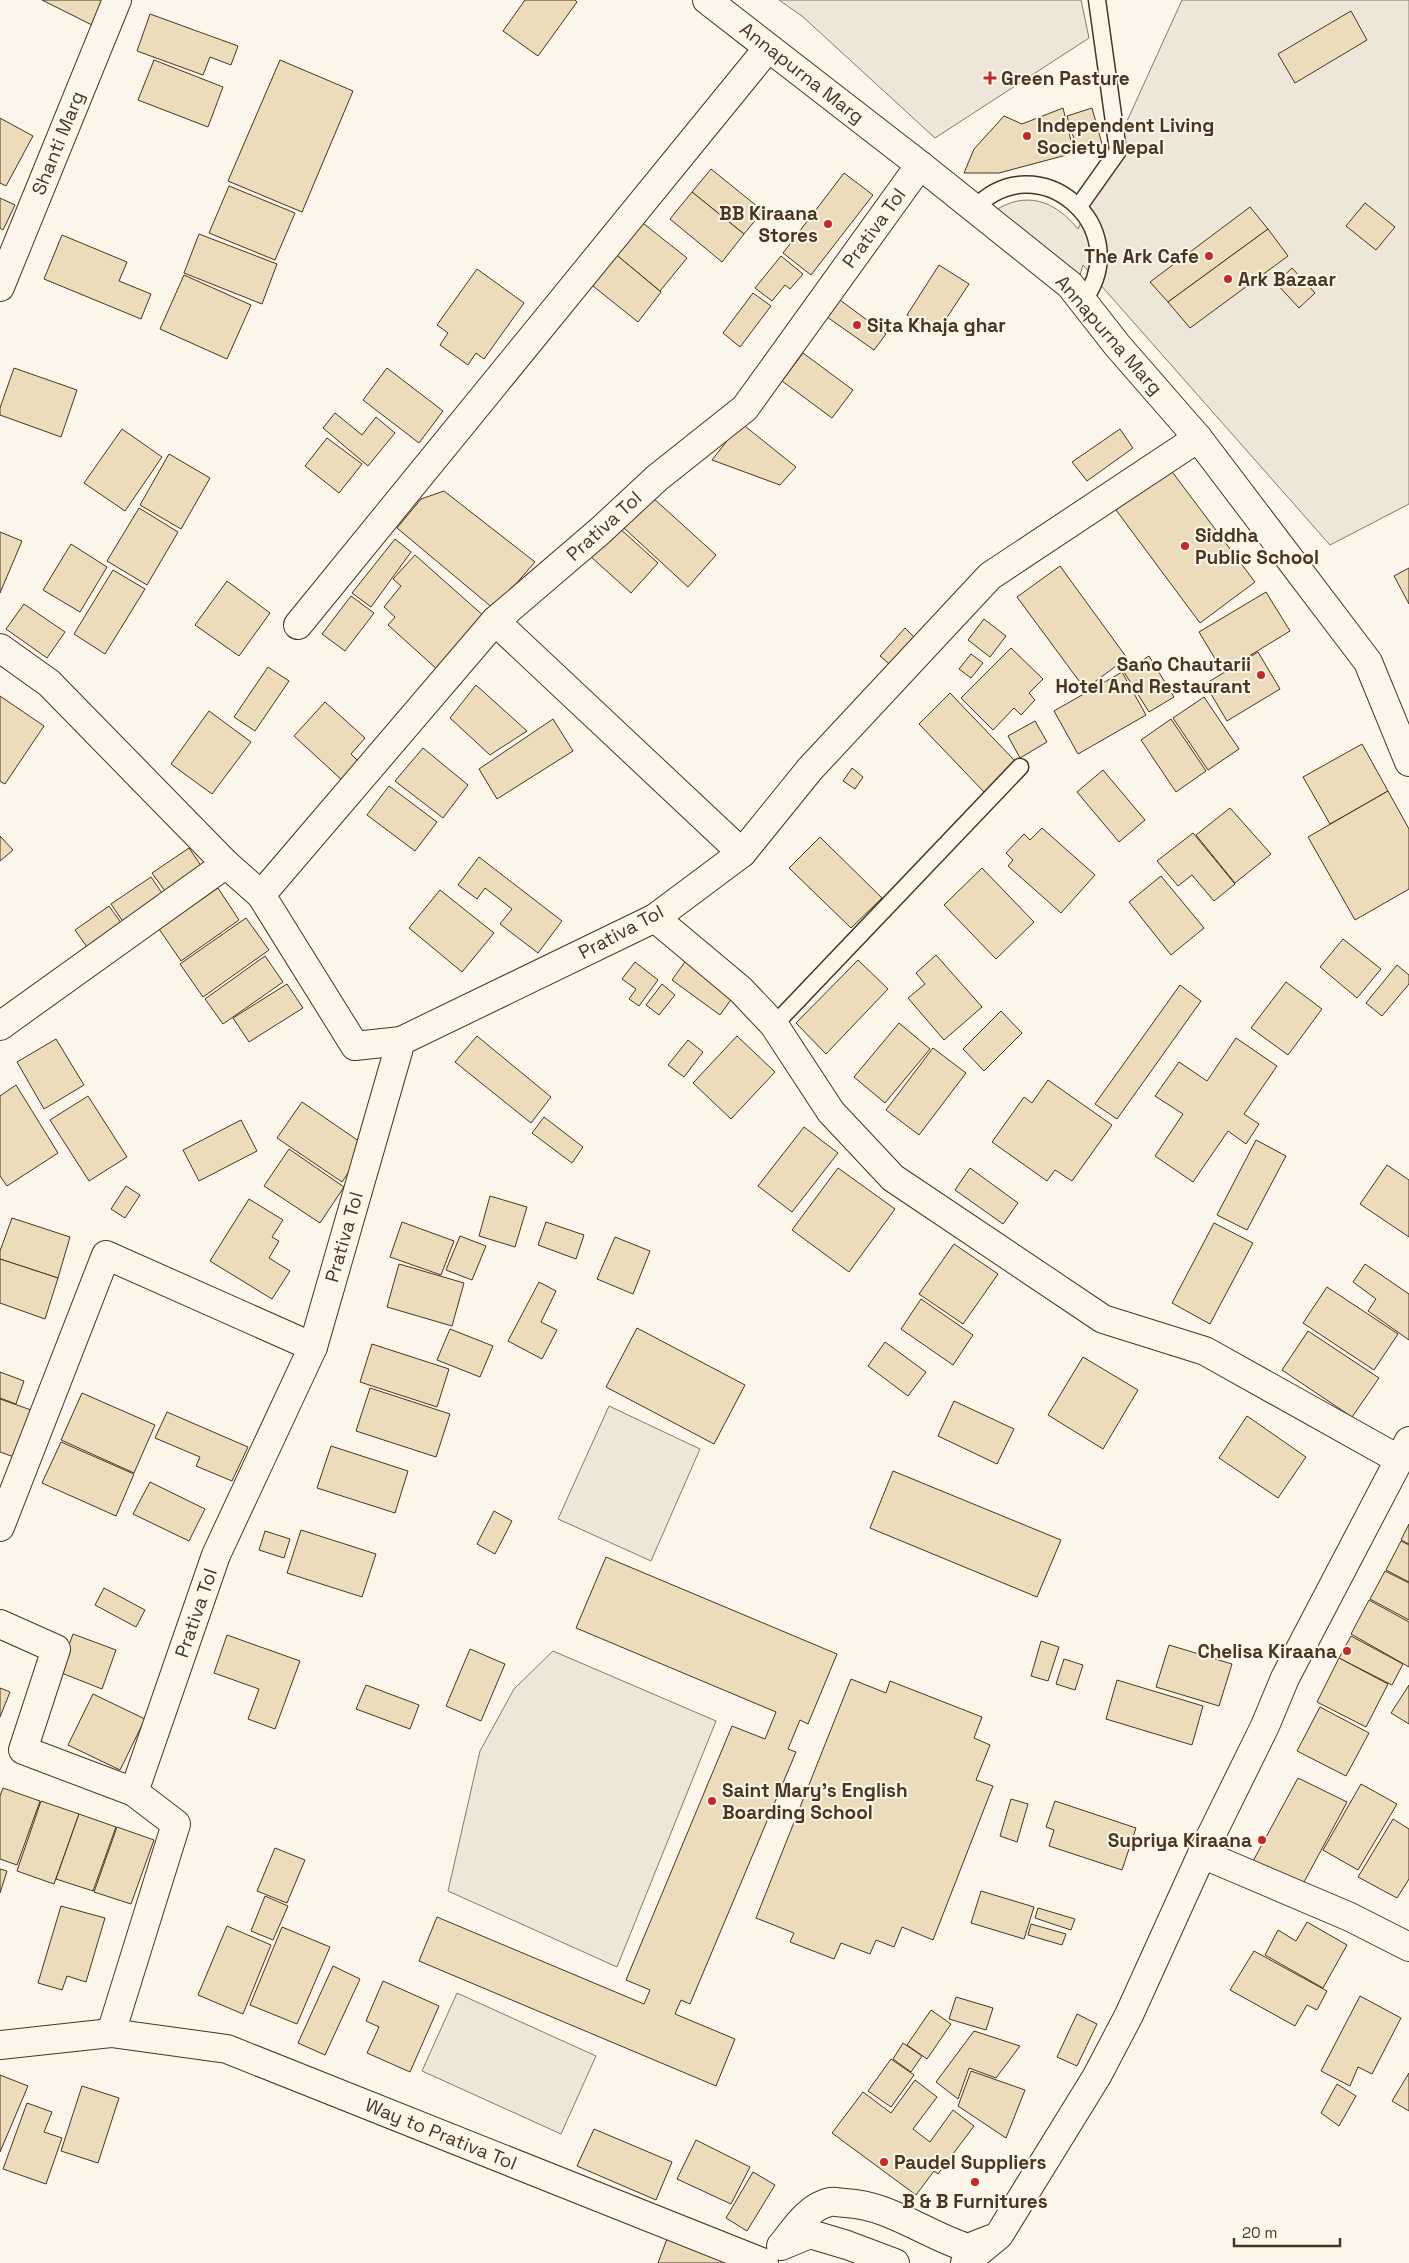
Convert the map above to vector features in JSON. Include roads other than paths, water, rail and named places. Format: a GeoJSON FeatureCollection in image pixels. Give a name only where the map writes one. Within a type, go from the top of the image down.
{"type":"FeatureCollection","features":[{"type":"Feature","properties":{"kind":"street","name":"Shanti Marg"},"geometry":{"type":"LineString","coordinates":[[0,287],[117,0]]}},
{"type":"Feature","properties":{"kind":"street","name":"Annapurna Marg"},"geometry":{"type":"LineString","coordinates":[[707,0],[920,164],[1070,285],[1116,345],[1198,438],[1368,662],[1409,762]]}},
{"type":"Feature","properties":{"kind":"street"},"geometry":{"type":"LineString","coordinates":[[298,625],[768,48]]}},
{"type":"Feature","properties":{"kind":"street","name":"Prativa Tol"},"geometry":{"type":"LineString","coordinates":[[261,895],[495,621],[600,532],[657,478],[745,408],[920,164]]}},
{"type":"Feature","properties":{"kind":"street","name":"Prativa Tol"},"geometry":{"type":"LineString","coordinates":[[134,1792],[216,1555],[313,1347],[401,1042],[655,918],[742,853],[810,769],[990,576],[1198,438]]}},
{"type":"Feature","properties":{"kind":"street"},"geometry":{"type":"LineString","coordinates":[[495,621],[742,853]]}},
{"type":"Feature","properties":{"kind":"street"},"geometry":{"type":"LineString","coordinates":[[0,648],[49,683],[226,864],[261,895],[355,1046],[401,1042]]}},
{"type":"Feature","properties":{"kind":"street"},"geometry":{"type":"LineString","coordinates":[[0,1026],[226,864]]}},
{"type":"Feature","properties":{"kind":"street"},"geometry":{"type":"LineString","coordinates":[[655,918],[741,990],[774,1025],[831,1112],[893,1178],[1103,1319],[1204,1351],[1404,1450],[1285,1678],[1265,1726],[1202,1854],[1120,2032],[1097,2076],[982,2263]]}},
{"type":"Feature","properties":{"kind":"street"},"geometry":{"type":"LineString","coordinates":[[0,1527],[106,1255],[313,1347]]}},
{"type":"Feature","properties":{"kind":"street"},"geometry":{"type":"LineString","coordinates":[[0,1624],[56,1649],[23,1750],[134,1792],[176,1824],[111,2033]]}},
{"type":"Feature","properties":{"kind":"street"},"geometry":{"type":"LineString","coordinates":[[1202,1854],[1350,1917],[1409,1947]]}},
{"type":"Feature","properties":{"kind":"street","name":"Way to Prativa Tol"},"geometry":{"type":"LineString","coordinates":[[0,2046],[111,2033],[227,2049],[772,2257]]}},
{"type":"Feature","properties":{"kind":"street"},"geometry":{"type":"LineString","coordinates":[[772,2257],[808,2214],[829,2202],[856,2203],[884,2210],[948,2242],[968,2248],[999,2235]]}},
{"type":"Feature","properties":{"kind":"street"},"geometry":{"type":"LineString","coordinates":[[772,2257],[810,2234],[847,2244],[895,2263]]}},
{"type":"Feature","properties":{"kind":"street"},"geometry":{"type":"LineString","coordinates":[[965,2263],[999,2235]]}},
{"type":"Feature","properties":{"kind":"lane"},"geometry":{"type":"LineString","coordinates":[[1079,206],[1118,151],[1097,0]]}},
{"type":"Feature","properties":{"kind":"lane"},"geometry":{"type":"LineString","coordinates":[[974,209],[996,192],[1013,186],[1031,185],[1048,188],[1065,195],[1079,206],[1090,220],[1097,237],[1099,255],[1098,273],[1091,290],[1083,301]]}},
{"type":"Feature","properties":{"kind":"lane"},"geometry":{"type":"LineString","coordinates":[[774,1025],[1020,767]]}},
{"type":"Feature","properties":{"kind":"place","name":"Green Pasture"},"geometry":{"type":"Point","coordinates":[990,78]}},
{"type":"Feature","properties":{"kind":"place","name":"Independent Living Society Nepal"},"geometry":{"type":"Point","coordinates":[1027,136]}},
{"type":"Feature","properties":{"kind":"place","name":"BB Kiraana Stores"},"geometry":{"type":"Point","coordinates":[828,224]}},
{"type":"Feature","properties":{"kind":"place","name":"The Ark Cafe"},"geometry":{"type":"Point","coordinates":[1209,256]}},
{"type":"Feature","properties":{"kind":"place","name":"Ark Bazaar"},"geometry":{"type":"Point","coordinates":[1228,279]}},
{"type":"Feature","properties":{"kind":"place","name":"Sita Khaja ghar"},"geometry":{"type":"Point","coordinates":[857,325]}},
{"type":"Feature","properties":{"kind":"place","name":"Siddha Public School"},"geometry":{"type":"Point","coordinates":[1185,546]}},
{"type":"Feature","properties":{"kind":"place","name":"Sano Chautarii Hotel And Restaurant"},"geometry":{"type":"Point","coordinates":[1261,675]}},
{"type":"Feature","properties":{"kind":"place","name":"Chelisa Kiraana"},"geometry":{"type":"Point","coordinates":[1347,1651]}},
{"type":"Feature","properties":{"kind":"place","name":"Saint Mary's English Boarding School"},"geometry":{"type":"Point","coordinates":[712,1801]}},
{"type":"Feature","properties":{"kind":"place","name":"Supriya Kiraana"},"geometry":{"type":"Point","coordinates":[1262,1840]}},
{"type":"Feature","properties":{"kind":"place","name":"Paudel Suppliers"},"geometry":{"type":"Point","coordinates":[884,2162]}},
{"type":"Feature","properties":{"kind":"place","name":"B & B Furnitures"},"geometry":{"type":"Point","coordinates":[975,2182]}}]}
